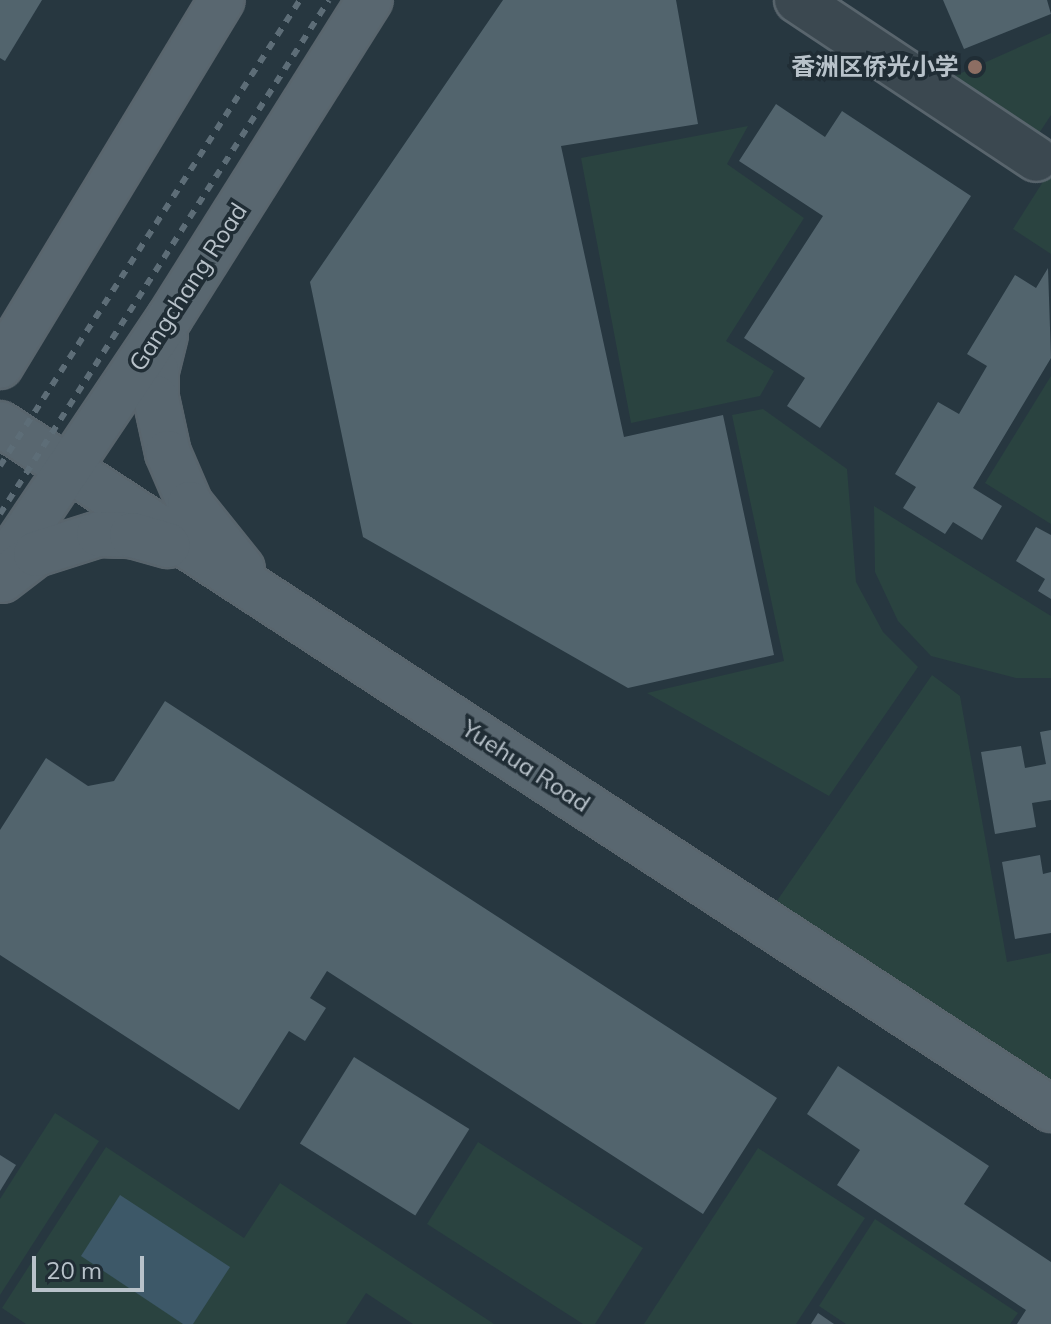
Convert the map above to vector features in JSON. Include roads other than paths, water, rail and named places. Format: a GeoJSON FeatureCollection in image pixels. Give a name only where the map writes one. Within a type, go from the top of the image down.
{"type":"FeatureCollection","features":[{"type":"Feature","properties":{"kind":"main road"},"geometry":{"type":"LineString","coordinates":[[0,366],[222,0]]}},
{"type":"Feature","properties":{"kind":"main road","name":"Gangchang Road"},"geometry":{"type":"LineString","coordinates":[[0,570],[170,317],[370,0]]}},
{"type":"Feature","properties":{"kind":"main road"},"geometry":{"type":"LineString","coordinates":[[0,303],[69,252]]}},
{"type":"Feature","properties":{"kind":"main road"},"geometry":{"type":"LineString","coordinates":[[170,317],[156,370],[156,398],[179,482],[222,547],[287,613]]}},
{"type":"Feature","properties":{"kind":"main road","name":"Yuehua Road"},"geometry":{"type":"LineString","coordinates":[[0,424],[66,470],[1051,1109]]}},
{"type":"Feature","properties":{"kind":"main road"},"geometry":{"type":"LineString","coordinates":[[0,581],[36,554],[99,534],[132,535],[200,556]]}},
{"type":"Feature","properties":{"kind":"lane"},"geometry":{"type":"LineString","coordinates":[[797,0],[1036,159]]}},
{"type":"Feature","properties":{"kind":"water"},"geometry":{"type":"Polygon","coordinates":[[[120,1195],[230,1267],[193,1324],[183,1324],[81,1256],[120,1195]]]}},
{"type":"Feature","properties":{"kind":"railway"},"geometry":{"type":"LineString","coordinates":[[0,466],[300,0]]}},
{"type":"Feature","properties":{"kind":"railway"},"geometry":{"type":"LineString","coordinates":[[0,514],[329,0]]}},
{"type":"Feature","properties":{"kind":"place","name":"香洲区侨光小学"},"geometry":{"type":"Point","coordinates":[975,67]}}]}
